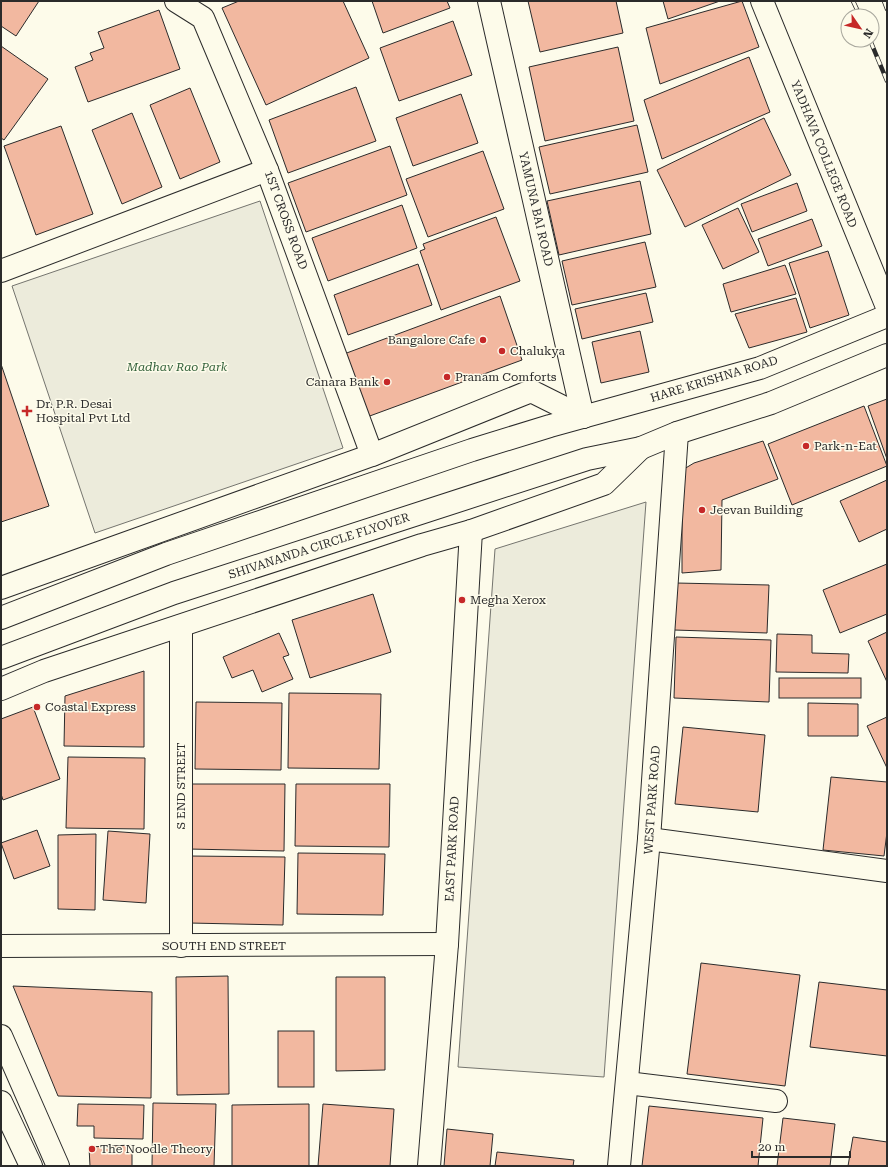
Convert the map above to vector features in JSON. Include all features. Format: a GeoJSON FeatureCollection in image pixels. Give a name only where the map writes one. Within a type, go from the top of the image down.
{"type":"FeatureCollection","features":[{"type":"Feature","properties":{"kind":"street","name":"1ST CROSS ROAD"},"geometry":{"type":"LineString","coordinates":[[176,1],[203,18],[267,170],[372,454]]}},
{"type":"Feature","properties":{"kind":"street","name":"YAMUNA BAI ROAD"},"geometry":{"type":"LineString","coordinates":[[489,1],[582,417]]}},
{"type":"Feature","properties":{"kind":"street","name":"YADHAVA COLLEGE ROAD"},"geometry":{"type":"LineString","coordinates":[[762,1],[887,306]]}},
{"type":"Feature","properties":{"kind":"street"},"geometry":{"type":"LineString","coordinates":[[1,271],[267,170]]}},
{"type":"Feature","properties":{"kind":"street","name":"HARE KRISHNA ROAD"},"geometry":{"type":"LineString","coordinates":[[582,417],[760,368],[887,316]]}},
{"type":"Feature","properties":{"kind":"street"},"geometry":{"type":"LineString","coordinates":[[1,689],[44,671],[422,545],[471,531],[604,484],[641,448],[677,433],[771,403],[887,355]]}},
{"type":"Feature","properties":{"kind":"street"},"geometry":{"type":"LineString","coordinates":[[1,588],[372,454],[531,391],[582,417]]}},
{"type":"Feature","properties":{"kind":"street"},"geometry":{"type":"LineString","coordinates":[[1,618],[166,554],[472,450],[582,417]]}},
{"type":"Feature","properties":{"kind":"street","name":"WEST PARK ROAD"},"geometry":{"type":"LineString","coordinates":[[619,1166],[650,838],[677,433]]}},
{"type":"Feature","properties":{"kind":"street","name":"SHIVANANDA CIRCLE FLYOVER"},"geometry":{"type":"LineString","coordinates":[[1,658],[174,593],[587,459],[641,448]]}},
{"type":"Feature","properties":{"kind":"street","name":"EAST PARK ROAD"},"geometry":{"type":"LineString","coordinates":[[429,1166],[447,944],[471,531]]}},
{"type":"Feature","properties":{"kind":"street","name":"S END STREET"},"geometry":{"type":"LineString","coordinates":[[181,626],[181,946]]}},
{"type":"Feature","properties":{"kind":"street"},"geometry":{"type":"LineString","coordinates":[[650,838],[887,871]]}},
{"type":"Feature","properties":{"kind":"street","name":"SOUTH END STREET"},"geometry":{"type":"LineString","coordinates":[[1,946],[447,944]]}},
{"type":"Feature","properties":{"kind":"street"},"geometry":{"type":"LineString","coordinates":[[1,1036],[58,1166]]}},
{"type":"Feature","properties":{"kind":"street"},"geometry":{"type":"LineString","coordinates":[[627,1083],[776,1101]]}},
{"type":"Feature","properties":{"kind":"street"},"geometry":{"type":"LineString","coordinates":[[1,1102],[31,1166]]}},
{"type":"Feature","properties":{"kind":"green space","name":"Madhav Rao Park"},"geometry":{"type":"Polygon","coordinates":[[[260,201],[343,448],[95,533],[12,286],[260,201]]]}},
{"type":"Feature","properties":{"kind":"green space"},"geometry":{"type":"Polygon","coordinates":[[[646,502],[604,1077],[458,1067],[495,549],[646,502]]]}},
{"type":"Feature","properties":{"kind":"building"},"geometry":{"type":"Polygon","coordinates":[[[1,1],[39,1],[16,36],[1,26],[1,1]]]}},
{"type":"Feature","properties":{"kind":"building"},"geometry":{"type":"Polygon","coordinates":[[[239,1],[343,1],[369,58],[266,105],[222,8],[239,1]]]}},
{"type":"Feature","properties":{"kind":"building"},"geometry":{"type":"Polygon","coordinates":[[[372,1],[447,1],[450,8],[383,33],[372,1]]]}},
{"type":"Feature","properties":{"kind":"building"},"geometry":{"type":"Polygon","coordinates":[[[528,1],[616,1],[623,33],[540,52],[528,1]]]}},
{"type":"Feature","properties":{"kind":"building"},"geometry":{"type":"Polygon","coordinates":[[[663,1],[720,1],[668,19],[663,1]]]}},
{"type":"Feature","properties":{"kind":"building"},"geometry":{"type":"Polygon","coordinates":[[[742,1],[759,47],[660,84],[646,28],[742,1]]]}},
{"type":"Feature","properties":{"kind":"building"},"geometry":{"type":"Polygon","coordinates":[[[159,10],[180,69],[88,102],[75,67],[93,60],[90,53],[104,48],[98,32],[159,10]]]}},
{"type":"Feature","properties":{"kind":"building"},"geometry":{"type":"Polygon","coordinates":[[[453,21],[472,75],[399,101],[380,48],[453,21]]]}},
{"type":"Feature","properties":{"kind":"building"},"geometry":{"type":"Polygon","coordinates":[[[1,46],[48,79],[4,140],[1,138],[1,46]]]}},
{"type":"Feature","properties":{"kind":"building"},"geometry":{"type":"Polygon","coordinates":[[[618,47],[634,121],[545,141],[529,67],[618,47]]]}},
{"type":"Feature","properties":{"kind":"building"},"geometry":{"type":"Polygon","coordinates":[[[749,57],[770,112],[662,159],[644,100],[749,57]]]}},
{"type":"Feature","properties":{"kind":"building"},"geometry":{"type":"Polygon","coordinates":[[[356,87],[376,141],[288,173],[269,120],[356,87]]]}},
{"type":"Feature","properties":{"kind":"building"},"geometry":{"type":"Polygon","coordinates":[[[190,88],[220,162],[180,179],[150,105],[190,88]]]}},
{"type":"Feature","properties":{"kind":"building"},"geometry":{"type":"Polygon","coordinates":[[[461,94],[478,143],[413,166],[396,118],[461,94]]]}},
{"type":"Feature","properties":{"kind":"building"},"geometry":{"type":"Polygon","coordinates":[[[132,113],[162,187],[122,204],[92,130],[132,113]]]}},
{"type":"Feature","properties":{"kind":"building"},"geometry":{"type":"Polygon","coordinates":[[[764,118],[791,175],[685,227],[657,170],[764,118]]]}},
{"type":"Feature","properties":{"kind":"building"},"geometry":{"type":"Polygon","coordinates":[[[637,125],[648,172],[550,194],[539,147],[637,125]]]}},
{"type":"Feature","properties":{"kind":"building"},"geometry":{"type":"Polygon","coordinates":[[[61,126],[93,214],[36,235],[4,146],[61,126]]]}},
{"type":"Feature","properties":{"kind":"building"},"geometry":{"type":"Polygon","coordinates":[[[390,146],[407,195],[306,232],[288,183],[390,146]]]}},
{"type":"Feature","properties":{"kind":"building"},"geometry":{"type":"Polygon","coordinates":[[[483,151],[504,209],[428,237],[406,179],[483,151]]]}},
{"type":"Feature","properties":{"kind":"building"},"geometry":{"type":"Polygon","coordinates":[[[640,181],[651,234],[559,255],[547,201],[640,181]]]}},
{"type":"Feature","properties":{"kind":"building"},"geometry":{"type":"Polygon","coordinates":[[[797,183],[807,211],[752,232],[741,204],[797,183]]]}},
{"type":"Feature","properties":{"kind":"building"},"geometry":{"type":"Polygon","coordinates":[[[402,205],[417,248],[328,281],[312,238],[402,205]]]}},
{"type":"Feature","properties":{"kind":"building"},"geometry":{"type":"Polygon","coordinates":[[[738,208],[759,252],[723,269],[702,225],[738,208]]]}},
{"type":"Feature","properties":{"kind":"building"},"geometry":{"type":"Polygon","coordinates":[[[496,217],[520,281],[441,310],[420,251],[425,249],[423,244],[496,217]]]}},
{"type":"Feature","properties":{"kind":"building"},"geometry":{"type":"Polygon","coordinates":[[[812,219],[822,246],[768,266],[758,239],[812,219]]]}},
{"type":"Feature","properties":{"kind":"building"},"geometry":{"type":"Polygon","coordinates":[[[645,242],[656,287],[572,305],[562,261],[645,242]]]}},
{"type":"Feature","properties":{"kind":"building"},"geometry":{"type":"Polygon","coordinates":[[[828,251],[849,315],[810,328],[789,263],[828,251]]]}},
{"type":"Feature","properties":{"kind":"building"},"geometry":{"type":"Polygon","coordinates":[[[418,264],[432,305],[348,335],[334,295],[418,264]]]}},
{"type":"Feature","properties":{"kind":"building"},"geometry":{"type":"Polygon","coordinates":[[[785,265],[796,294],[731,312],[723,284],[785,265]]]}},
{"type":"Feature","properties":{"kind":"building"},"geometry":{"type":"Polygon","coordinates":[[[646,293],[653,322],[582,339],[575,309],[646,293]]]}},
{"type":"Feature","properties":{"kind":"building"},"geometry":{"type":"Polygon","coordinates":[[[500,296],[522,360],[367,417],[344,354],[500,296]]]}},
{"type":"Feature","properties":{"kind":"building"},"geometry":{"type":"Polygon","coordinates":[[[796,298],[807,332],[749,348],[735,314],[796,298]]]}},
{"type":"Feature","properties":{"kind":"building"},"geometry":{"type":"Polygon","coordinates":[[[640,331],[649,372],[601,383],[592,342],[640,331]]]}},
{"type":"Feature","properties":{"kind":"building"},"geometry":{"type":"Polygon","coordinates":[[[1,364],[49,506],[1,522],[1,364]]]}},
{"type":"Feature","properties":{"kind":"building"},"geometry":{"type":"Polygon","coordinates":[[[887,399],[887,459],[868,406],[887,399]]]}},
{"type":"Feature","properties":{"kind":"building"},"geometry":{"type":"Polygon","coordinates":[[[864,406],[887,466],[792,505],[768,444],[864,406]]]}},
{"type":"Feature","properties":{"kind":"building","name":"Jeevan Building"},"geometry":{"type":"Polygon","coordinates":[[[763,441],[778,479],[722,500],[721,570],[682,573],[682,519],[678,487],[684,469],[694,463],[763,441]]]}},
{"type":"Feature","properties":{"kind":"building"},"geometry":{"type":"Polygon","coordinates":[[[887,480],[887,529],[859,542],[840,501],[887,480]]]}},
{"type":"Feature","properties":{"kind":"building"},"geometry":{"type":"Polygon","coordinates":[[[887,564],[887,614],[840,633],[823,590],[887,564]]]}},
{"type":"Feature","properties":{"kind":"building"},"geometry":{"type":"Polygon","coordinates":[[[676,583],[769,585],[767,633],[674,630],[676,583]]]}},
{"type":"Feature","properties":{"kind":"building"},"geometry":{"type":"Polygon","coordinates":[[[373,594],[391,652],[310,678],[292,620],[373,594]]]}},
{"type":"Feature","properties":{"kind":"building"},"geometry":{"type":"Polygon","coordinates":[[[887,632],[887,682],[868,641],[887,632]]]}},
{"type":"Feature","properties":{"kind":"building"},"geometry":{"type":"Polygon","coordinates":[[[279,633],[289,655],[283,657],[293,679],[262,692],[253,670],[232,678],[223,657],[279,633]]]}},
{"type":"Feature","properties":{"kind":"building"},"geometry":{"type":"Polygon","coordinates":[[[777,634],[812,635],[812,653],[849,654],[848,673],[776,672],[777,634]]]}},
{"type":"Feature","properties":{"kind":"building"},"geometry":{"type":"Polygon","coordinates":[[[676,637],[771,640],[769,702],[674,698],[676,637]]]}},
{"type":"Feature","properties":{"kind":"building"},"geometry":{"type":"Polygon","coordinates":[[[144,671],[144,747],[64,746],[65,696],[144,671]]]}},
{"type":"Feature","properties":{"kind":"building"},"geometry":{"type":"Polygon","coordinates":[[[779,678],[861,678],[861,698],[779,698],[779,678]]]}},
{"type":"Feature","properties":{"kind":"building"},"geometry":{"type":"Polygon","coordinates":[[[289,693],[381,694],[379,769],[288,768],[289,693]]]}},
{"type":"Feature","properties":{"kind":"building"},"geometry":{"type":"Polygon","coordinates":[[[196,702],[282,703],[281,770],[195,769],[196,702]]]}},
{"type":"Feature","properties":{"kind":"building"},"geometry":{"type":"Polygon","coordinates":[[[808,703],[858,704],[858,736],[808,736],[808,703]]]}},
{"type":"Feature","properties":{"kind":"building"},"geometry":{"type":"Polygon","coordinates":[[[33,707],[60,779],[3,800],[1,794],[1,719],[33,707]]]}},
{"type":"Feature","properties":{"kind":"building"},"geometry":{"type":"Polygon","coordinates":[[[887,717],[887,768],[867,726],[887,717]]]}},
{"type":"Feature","properties":{"kind":"building"},"geometry":{"type":"Polygon","coordinates":[[[683,727],[765,735],[758,812],[675,804],[683,727]]]}},
{"type":"Feature","properties":{"kind":"building"},"geometry":{"type":"Polygon","coordinates":[[[68,757],[145,758],[144,829],[66,828],[68,757]]]}},
{"type":"Feature","properties":{"kind":"building"},"geometry":{"type":"Polygon","coordinates":[[[831,777],[887,782],[887,832],[884,856],[823,850],[831,777]]]}},
{"type":"Feature","properties":{"kind":"building"},"geometry":{"type":"Polygon","coordinates":[[[189,784],[285,784],[284,851],[188,849],[189,784]]]}},
{"type":"Feature","properties":{"kind":"building"},"geometry":{"type":"Polygon","coordinates":[[[296,784],[390,784],[389,847],[295,846],[296,784]]]}},
{"type":"Feature","properties":{"kind":"building"},"geometry":{"type":"Polygon","coordinates":[[[37,830],[50,866],[14,879],[1,843],[37,830]]]}},
{"type":"Feature","properties":{"kind":"building"},"geometry":{"type":"Polygon","coordinates":[[[108,831],[150,834],[146,903],[103,900],[108,831]]]}},
{"type":"Feature","properties":{"kind":"building"},"geometry":{"type":"Polygon","coordinates":[[[96,834],[95,910],[58,909],[58,835],[96,834]]]}},
{"type":"Feature","properties":{"kind":"building"},"geometry":{"type":"Polygon","coordinates":[[[298,853],[385,854],[383,915],[297,914],[298,853]]]}},
{"type":"Feature","properties":{"kind":"building"},"geometry":{"type":"Polygon","coordinates":[[[190,856],[285,857],[283,925],[189,923],[190,856]]]}},
{"type":"Feature","properties":{"kind":"building"},"geometry":{"type":"Polygon","coordinates":[[[701,963],[800,975],[785,1086],[687,1074],[701,963]]]}},
{"type":"Feature","properties":{"kind":"building"},"geometry":{"type":"Polygon","coordinates":[[[228,976],[229,1094],[177,1095],[176,977],[228,976]]]}},
{"type":"Feature","properties":{"kind":"building"},"geometry":{"type":"Polygon","coordinates":[[[336,977],[385,977],[385,1070],[336,1071],[336,977]]]}},
{"type":"Feature","properties":{"kind":"building"},"geometry":{"type":"Polygon","coordinates":[[[819,982],[887,990],[887,1056],[810,1047],[819,982]]]}},
{"type":"Feature","properties":{"kind":"building"},"geometry":{"type":"Polygon","coordinates":[[[13,986],[152,992],[151,1098],[58,1096],[13,986]]]}},
{"type":"Feature","properties":{"kind":"building"},"geometry":{"type":"Polygon","coordinates":[[[278,1031],[314,1031],[314,1087],[278,1087],[278,1031]]]}},
{"type":"Feature","properties":{"kind":"building"},"geometry":{"type":"Polygon","coordinates":[[[153,1103],[216,1104],[214,1166],[152,1166],[153,1103]]]}},
{"type":"Feature","properties":{"kind":"building"},"geometry":{"type":"Polygon","coordinates":[[[78,1104],[144,1105],[143,1139],[94,1138],[94,1126],[77,1126],[78,1104]]]}},
{"type":"Feature","properties":{"kind":"building"},"geometry":{"type":"Polygon","coordinates":[[[309,1104],[309,1166],[232,1166],[232,1105],[309,1104]]]}},
{"type":"Feature","properties":{"kind":"building"},"geometry":{"type":"Polygon","coordinates":[[[323,1104],[394,1109],[390,1166],[318,1166],[323,1104]]]}},
{"type":"Feature","properties":{"kind":"building"},"geometry":{"type":"Polygon","coordinates":[[[649,1106],[763,1118],[758,1166],[642,1166],[649,1106]]]}},
{"type":"Feature","properties":{"kind":"building"},"geometry":{"type":"Polygon","coordinates":[[[783,1118],[835,1124],[830,1166],[777,1166],[783,1118]]]}},
{"type":"Feature","properties":{"kind":"building"},"geometry":{"type":"Polygon","coordinates":[[[447,1129],[493,1134],[490,1166],[444,1166],[447,1129]]]}},
{"type":"Feature","properties":{"kind":"building"},"geometry":{"type":"Polygon","coordinates":[[[853,1137],[887,1142],[887,1166],[848,1166],[853,1137]]]}},
{"type":"Feature","properties":{"kind":"building"},"geometry":{"type":"Polygon","coordinates":[[[132,1145],[132,1166],[90,1166],[89,1147],[132,1145]]]}},
{"type":"Feature","properties":{"kind":"building"},"geometry":{"type":"Polygon","coordinates":[[[497,1152],[574,1160],[573,1166],[495,1166],[497,1152]]]}},
{"type":"Feature","properties":{"kind":"railway"},"geometry":{"type":"LineString","coordinates":[[853,1],[856,8]]}},
{"type":"Feature","properties":{"kind":"railway"},"geometry":{"type":"LineString","coordinates":[[884,1],[887,9]]}},
{"type":"Feature","properties":{"kind":"railway"},"geometry":{"type":"LineString","coordinates":[[873,48],[887,81]]}},
{"type":"Feature","properties":{"kind":"place","name":"Bangalore Cafe"},"geometry":{"type":"Point","coordinates":[483,340]}},
{"type":"Feature","properties":{"kind":"place","name":"Chalukya"},"geometry":{"type":"Point","coordinates":[502,351]}},
{"type":"Feature","properties":{"kind":"place","name":"Pranam Comforts"},"geometry":{"type":"Point","coordinates":[447,377]}},
{"type":"Feature","properties":{"kind":"place","name":"Canara Bank"},"geometry":{"type":"Point","coordinates":[387,382]}},
{"type":"Feature","properties":{"kind":"place","name":"Dr. P.R. Desai Hospital Pvt Ltd"},"geometry":{"type":"Point","coordinates":[27,411]}},
{"type":"Feature","properties":{"kind":"place","name":"Park-n-Eat"},"geometry":{"type":"Point","coordinates":[806,446]}},
{"type":"Feature","properties":{"kind":"place","name":"Jeevan Building"},"geometry":{"type":"Point","coordinates":[702,510]}},
{"type":"Feature","properties":{"kind":"place","name":"Megha Xerox"},"geometry":{"type":"Point","coordinates":[462,600]}},
{"type":"Feature","properties":{"kind":"place","name":"Coastal Express"},"geometry":{"type":"Point","coordinates":[37,707]}},
{"type":"Feature","properties":{"kind":"place","name":"The Noodle Theory"},"geometry":{"type":"Point","coordinates":[92,1149]}}]}
